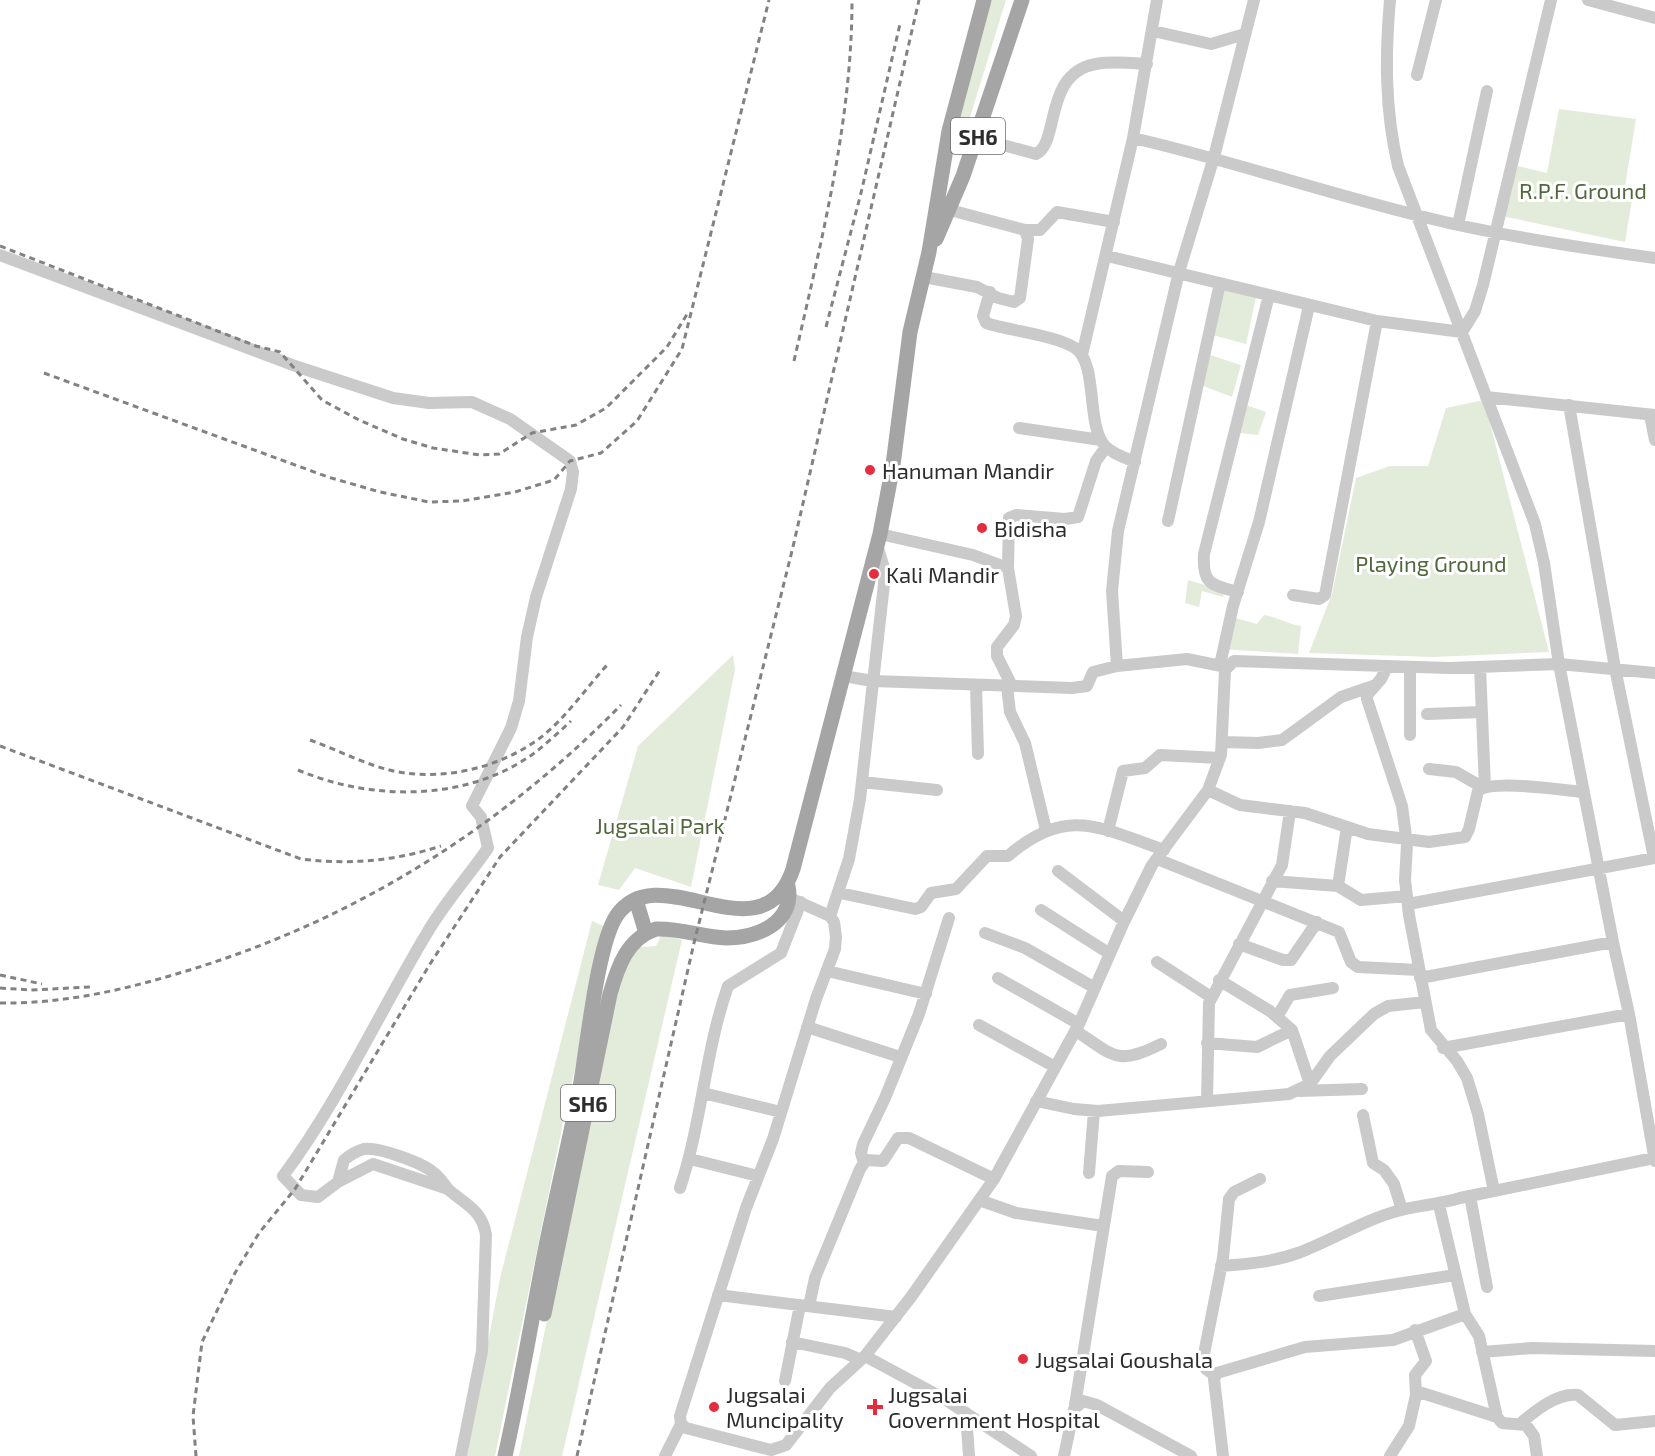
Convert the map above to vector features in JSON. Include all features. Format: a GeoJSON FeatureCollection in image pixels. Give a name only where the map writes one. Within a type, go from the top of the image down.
{"type":"FeatureCollection","features":[{"type":"Feature","properties":{"kind":"main road"},"geometry":{"type":"LineString","coordinates":[[929,252],[948,131],[984,0]]}},
{"type":"Feature","properties":{"kind":"main road","name":"SH6"},"geometry":{"type":"LineString","coordinates":[[516,1456],[610,994],[627,950],[646,933],[667,929],[728,938],[760,931],[782,918],[790,895],[878,540],[893,465],[910,332],[929,252],[950,210],[976,140],[1019,16],[1022,0]]}},
{"type":"Feature","properties":{"kind":"main road","name":"SH6"},"geometry":{"type":"LineString","coordinates":[[1019,16],[1031,0]]}},
{"type":"Feature","properties":{"kind":"main road"},"geometry":{"type":"LineString","coordinates":[[948,131],[952,142],[958,147],[976,140]]}},
{"type":"Feature","properties":{"kind":"main road"},"geometry":{"type":"LineString","coordinates":[[646,933],[636,900],[659,894],[721,908],[743,909],[790,895]]}},
{"type":"Feature","properties":{"kind":"main road","name":"SH6"},"geometry":{"type":"LineString","coordinates":[[505,1456],[579,1090],[603,958],[616,916],[636,900]]}},
{"type":"Feature","properties":{"kind":"street"},"geometry":{"type":"LineString","coordinates":[[1082,355],[1133,138],[1157,0]]}},
{"type":"Feature","properties":{"kind":"street"},"geometry":{"type":"LineString","coordinates":[[1117,666],[1112,591],[1113,559],[1179,272],[1214,157],[1254,0]]}},
{"type":"Feature","properties":{"kind":"street"},"geometry":{"type":"LineString","coordinates":[[1221,1266],[1256,1264],[1298,1253],[1359,1225],[1402,1210],[1439,1205],[1494,1191],[1655,1160],[1629,1014],[1583,792],[1559,664],[1544,563],[1535,524],[1398,166],[1389,127],[1386,83],[1390,0]]}},
{"type":"Feature","properties":{"kind":"street"},"geometry":{"type":"LineString","coordinates":[[1417,75],[1436,0]]}},
{"type":"Feature","properties":{"kind":"street"},"geometry":{"type":"LineString","coordinates":[[1462,332],[1475,311],[1551,0]]}},
{"type":"Feature","properties":{"kind":"street"},"geometry":{"type":"LineString","coordinates":[[1588,0],[1655,18]]}},
{"type":"Feature","properties":{"kind":"street"},"geometry":{"type":"LineString","coordinates":[[1153,31],[1210,44],[1245,34]]}},
{"type":"Feature","properties":{"kind":"street"},"geometry":{"type":"LineString","coordinates":[[976,140],[1036,154],[1045,146],[1053,113],[1069,79],[1094,64],[1147,64]]}},
{"type":"Feature","properties":{"kind":"street"},"geometry":{"type":"LineString","coordinates":[[1458,225],[1487,91]]}},
{"type":"Feature","properties":{"kind":"street"},"geometry":{"type":"LineString","coordinates":[[1133,138],[1214,157],[1325,191],[1458,225],[1567,246],[1655,258]]}},
{"type":"Feature","properties":{"kind":"street"},"geometry":{"type":"LineString","coordinates":[[950,210],[1026,230],[1040,230],[1057,212],[1114,222]]}},
{"type":"Feature","properties":{"kind":"street"},"geometry":{"type":"LineString","coordinates":[[924,277],[977,287],[998,298],[1014,302],[1020,298],[1028,239],[1026,230]]}},
{"type":"Feature","properties":{"kind":"street"},"geometry":{"type":"LineString","coordinates":[[0,255],[298,367],[393,398],[429,403],[472,402],[510,419],[570,461],[573,472],[571,489],[536,597],[527,637],[519,701],[511,728],[471,806],[481,817],[488,848],[462,880],[428,930],[330,1103],[283,1176],[301,1195],[307,1197],[318,1197],[338,1182],[373,1164],[448,1189]]}},
{"type":"Feature","properties":{"kind":"street"},"geometry":{"type":"LineString","coordinates":[[1107,256],[1377,321],[1462,332]]}},
{"type":"Feature","properties":{"kind":"street"},"geometry":{"type":"LineString","coordinates":[[1168,521],[1220,283]]}},
{"type":"Feature","properties":{"kind":"street"},"geometry":{"type":"LineString","coordinates":[[990,292],[983,316],[986,323],[1064,343],[1082,355],[1086,364],[1091,401],[1103,444],[1078,517],[1065,519],[1016,514],[1009,518],[1008,568],[1016,616],[1014,625],[997,647],[997,656],[1010,686],[1011,712],[1025,743],[1046,830]]}},
{"type":"Feature","properties":{"kind":"street"},"geometry":{"type":"LineString","coordinates":[[1238,592],[1213,585],[1206,579],[1203,569],[1204,554],[1269,296]]}},
{"type":"Feature","properties":{"kind":"street"},"geometry":{"type":"LineString","coordinates":[[681,1424],[686,1428],[771,1450],[782,1450],[830,1388],[862,1357],[896,1317],[994,1179],[1077,1028],[1124,921],[1160,854],[1208,790],[1220,758],[1223,742],[1223,665],[1238,592],[1259,522],[1309,306]]}},
{"type":"Feature","properties":{"kind":"street"},"geometry":{"type":"LineString","coordinates":[[1293,595],[1319,599],[1325,595],[1377,321]]}},
{"type":"Feature","properties":{"kind":"street"},"geometry":{"type":"LineString","coordinates":[[1486,397],[1653,415],[1655,440]]}},
{"type":"Feature","properties":{"kind":"street"},"geometry":{"type":"LineString","coordinates":[[1272,881],[1338,886],[1361,900],[1408,900],[1655,858],[1615,668],[1569,405]]}},
{"type":"Feature","properties":{"kind":"street"},"geometry":{"type":"LineString","coordinates":[[1019,428],[1103,444],[1134,462]]}},
{"type":"Feature","properties":{"kind":"street"},"geometry":{"type":"LineString","coordinates":[[830,916],[840,893],[849,859],[862,782],[885,571],[878,540],[973,555],[1008,568]]}},
{"type":"Feature","properties":{"kind":"street"},"geometry":{"type":"LineString","coordinates":[[843,676],[873,681],[1081,687],[1090,682],[1093,672],[1117,666],[1187,659],[1223,665],[1234,661],[1410,668],[1559,664],[1655,673]]}},
{"type":"Feature","properties":{"kind":"street"},"geometry":{"type":"LineString","coordinates":[[1387,667],[1367,695],[1367,699],[1402,806],[1407,839],[1405,880],[1425,1002],[1431,1030],[1443,1048],[1463,1069],[1472,1090],[1494,1191]]}},
{"type":"Feature","properties":{"kind":"street"},"geometry":{"type":"LineString","coordinates":[[1480,667],[1484,787]]}},
{"type":"Feature","properties":{"kind":"street"},"geometry":{"type":"LineString","coordinates":[[1410,668],[1410,735]]}},
{"type":"Feature","properties":{"kind":"street"},"geometry":{"type":"LineString","coordinates":[[976,685],[978,754]]}},
{"type":"Feature","properties":{"kind":"street"},"geometry":{"type":"LineString","coordinates":[[1223,742],[1258,743],[1282,740],[1341,697],[1376,685]]}},
{"type":"Feature","properties":{"kind":"street"},"geometry":{"type":"LineString","coordinates":[[1427,714],[1482,712]]}},
{"type":"Feature","properties":{"kind":"street"},"geometry":{"type":"LineString","coordinates":[[1108,831],[1123,771],[1145,768],[1160,755],[1220,758]]}},
{"type":"Feature","properties":{"kind":"street"},"geometry":{"type":"LineString","coordinates":[[1429,769],[1456,772],[1484,787],[1583,792]]}},
{"type":"Feature","properties":{"kind":"street"},"geometry":{"type":"LineString","coordinates":[[862,782],[937,790]]}},
{"type":"Feature","properties":{"kind":"street"},"geometry":{"type":"LineString","coordinates":[[1208,790],[1240,805],[1290,812],[1347,826],[1368,834],[1429,842],[1465,837],[1478,791],[1484,787]]}},
{"type":"Feature","properties":{"kind":"street"},"geometry":{"type":"LineString","coordinates":[[1207,1101],[1211,997],[1282,865],[1290,812]]}},
{"type":"Feature","properties":{"kind":"street"},"geometry":{"type":"LineString","coordinates":[[840,893],[915,909],[921,908],[931,892],[956,889],[987,856],[1008,856],[1027,839],[1046,830],[1079,824],[1108,831],[1262,902],[1317,922],[1339,933],[1353,965],[1420,974],[1613,942]]}},
{"type":"Feature","properties":{"kind":"street"},"geometry":{"type":"LineString","coordinates":[[1338,886],[1347,826]]}},
{"type":"Feature","properties":{"kind":"street"},"geometry":{"type":"LineString","coordinates":[[1058,871],[1124,921]]}},
{"type":"Feature","properties":{"kind":"street"},"geometry":{"type":"LineString","coordinates":[[665,1456],[681,1424],[680,1416],[718,1295],[781,1112],[836,937],[834,922],[830,916],[790,895],[781,953],[728,986],[690,1159],[680,1188]]}},
{"type":"Feature","properties":{"kind":"street"},"geometry":{"type":"LineString","coordinates":[[1041,910],[1110,954]]}},
{"type":"Feature","properties":{"kind":"street"},"geometry":{"type":"LineString","coordinates":[[785,1381],[792,1342],[804,1305],[864,1162],[861,1153],[863,1144],[885,1098],[926,994],[949,918]]}},
{"type":"Feature","properties":{"kind":"street"},"geometry":{"type":"LineString","coordinates":[[1239,944],[1283,960],[1291,960],[1317,922]]}},
{"type":"Feature","properties":{"kind":"street"},"geometry":{"type":"LineString","coordinates":[[986,933],[1024,948],[1095,988]]}},
{"type":"Feature","properties":{"kind":"street"},"geometry":{"type":"LineString","coordinates":[[1157,962],[1211,997]]}},
{"type":"Feature","properties":{"kind":"street"},"geometry":{"type":"LineString","coordinates":[[827,971],[926,994]]}},
{"type":"Feature","properties":{"kind":"street"},"geometry":{"type":"LineString","coordinates":[[998,978],[1077,1028],[1109,1053],[1127,1058],[1161,1044]]}},
{"type":"Feature","properties":{"kind":"street"},"geometry":{"type":"LineString","coordinates":[[1219,980],[1277,1017],[1292,1030],[1310,1084]]}},
{"type":"Feature","properties":{"kind":"street"},"geometry":{"type":"LineString","coordinates":[[1277,1017],[1290,995],[1333,988]]}},
{"type":"Feature","properties":{"kind":"street"},"geometry":{"type":"LineString","coordinates":[[1299,1091],[1310,1084],[1330,1056],[1374,1014],[1388,1006],[1425,1002]]}},
{"type":"Feature","properties":{"kind":"street"},"geometry":{"type":"LineString","coordinates":[[1443,1048],[1629,1014]]}},
{"type":"Feature","properties":{"kind":"street"},"geometry":{"type":"LineString","coordinates":[[979,1025],[1055,1067]]}},
{"type":"Feature","properties":{"kind":"street"},"geometry":{"type":"LineString","coordinates":[[807,1027],[900,1058]]}},
{"type":"Feature","properties":{"kind":"street"},"geometry":{"type":"LineString","coordinates":[[1208,1043],[1257,1047],[1292,1030]]}},
{"type":"Feature","properties":{"kind":"street"},"geometry":{"type":"LineString","coordinates":[[1036,1101],[1094,1111],[1299,1091],[1362,1089]]}},
{"type":"Feature","properties":{"kind":"street"},"geometry":{"type":"LineString","coordinates":[[703,1093],[781,1112]]}},
{"type":"Feature","properties":{"kind":"street"},"geometry":{"type":"LineString","coordinates":[[1089,1173],[1094,1111]]}},
{"type":"Feature","properties":{"kind":"street"},"geometry":{"type":"LineString","coordinates":[[1363,1115],[1373,1163],[1384,1170],[1394,1184],[1402,1210]]}},
{"type":"Feature","properties":{"kind":"street"},"geometry":{"type":"LineString","coordinates":[[864,1162],[882,1161],[895,1142],[904,1137],[994,1179]]}},
{"type":"Feature","properties":{"kind":"street"},"geometry":{"type":"LineString","coordinates":[[338,1182],[344,1160],[366,1149],[418,1164],[434,1173],[448,1189],[474,1207],[480,1216],[486,1235],[482,1293],[482,1351],[461,1456]]}},
{"type":"Feature","properties":{"kind":"street"},"geometry":{"type":"LineString","coordinates":[[690,1159],[758,1176]]}},
{"type":"Feature","properties":{"kind":"street"},"geometry":{"type":"LineString","coordinates":[[1064,1456],[1075,1405],[1103,1226],[1114,1173],[1148,1172]]}},
{"type":"Feature","properties":{"kind":"street"},"geometry":{"type":"LineString","coordinates":[[1223,1456],[1214,1375],[1206,1369],[1203,1359],[1221,1266],[1231,1195],[1260,1179]]}},
{"type":"Feature","properties":{"kind":"street"},"geometry":{"type":"LineString","coordinates":[[1470,1196],[1487,1287]]}},
{"type":"Feature","properties":{"kind":"street"},"geometry":{"type":"LineString","coordinates":[[979,1200],[1016,1213],[1103,1226]]}},
{"type":"Feature","properties":{"kind":"street"},"geometry":{"type":"LineString","coordinates":[[1439,1205],[1465,1314],[1479,1336],[1497,1417],[1502,1423],[1521,1423],[1530,1429],[1537,1456]]}},
{"type":"Feature","properties":{"kind":"street"},"geometry":{"type":"LineString","coordinates":[[1318,1296],[1455,1275]]}},
{"type":"Feature","properties":{"kind":"street"},"geometry":{"type":"LineString","coordinates":[[718,1295],[896,1317]]}},
{"type":"Feature","properties":{"kind":"street"},"geometry":{"type":"LineString","coordinates":[[1214,1375],[1305,1347],[1394,1340],[1414,1330],[1465,1314]]}},
{"type":"Feature","properties":{"kind":"street"},"geometry":{"type":"LineString","coordinates":[[1390,1456],[1409,1426],[1416,1391],[1415,1376],[1426,1360],[1414,1330]]}},
{"type":"Feature","properties":{"kind":"street"},"geometry":{"type":"LineString","coordinates":[[792,1342],[862,1357],[966,1413],[1031,1456]]}},
{"type":"Feature","properties":{"kind":"street"},"geometry":{"type":"LineString","coordinates":[[1482,1352],[1532,1348],[1655,1351]]}},
{"type":"Feature","properties":{"kind":"street"},"geometry":{"type":"LineString","coordinates":[[1416,1391],[1497,1417]]}},
{"type":"Feature","properties":{"kind":"street"},"geometry":{"type":"LineString","coordinates":[[1521,1423],[1552,1401],[1573,1395],[1578,1395],[1615,1425],[1655,1421]]}},
{"type":"Feature","properties":{"kind":"street"},"geometry":{"type":"LineString","coordinates":[[1075,1405],[1083,1401],[1097,1405],[1191,1456]]}},
{"type":"Feature","properties":{"kind":"street"},"geometry":{"type":"LineString","coordinates":[[966,1413],[966,1442],[969,1456]]}},
{"type":"Feature","properties":{"kind":"green space"},"geometry":{"type":"Polygon","coordinates":[[[990,0],[1006,0],[967,127],[959,127],[956,121],[990,0]]]}},
{"type":"Feature","properties":{"kind":"green space","name":"R.P.F. Ground"},"geometry":{"type":"Polygon","coordinates":[[[1559,109],[1636,119],[1624,192],[1633,194],[1625,242],[1502,216],[1514,165],[1547,173],[1559,109]]]}},
{"type":"Feature","properties":{"kind":"green space"},"geometry":{"type":"Polygon","coordinates":[[[1217,278],[1258,288],[1246,344],[1205,333],[1217,278]]]}},
{"type":"Feature","properties":{"kind":"green space"},"geometry":{"type":"Polygon","coordinates":[[[1207,354],[1241,365],[1232,397],[1198,384],[1207,354]]]}},
{"type":"Feature","properties":{"kind":"green space","name":"Playing Ground"},"geometry":{"type":"Polygon","coordinates":[[[1484,400],[1549,652],[1434,657],[1309,653],[1332,594],[1356,478],[1390,466],[1428,466],[1446,408],[1484,400]]]}},
{"type":"Feature","properties":{"kind":"green space"},"geometry":{"type":"Polygon","coordinates":[[[1237,402],[1266,412],[1258,435],[1231,432],[1237,402]]]}},
{"type":"Feature","properties":{"kind":"green space"},"geometry":{"type":"Polygon","coordinates":[[[1188,580],[1225,591],[1223,597],[1202,591],[1199,607],[1185,603],[1188,580]]]}},
{"type":"Feature","properties":{"kind":"green space"},"geometry":{"type":"Polygon","coordinates":[[[1264,615],[1301,626],[1298,654],[1220,649],[1228,616],[1257,624],[1264,615]]]}},
{"type":"Feature","properties":{"kind":"green space","name":"Jugsalai Park"},"geometry":{"type":"Polygon","coordinates":[[[733,655],[735,670],[691,887],[635,868],[619,890],[598,885],[638,746],[733,655]]]}},
{"type":"Feature","properties":{"kind":"green space"},"geometry":{"type":"Polygon","coordinates":[[[592,921],[606,927],[563,1123],[495,1456],[467,1456],[500,1278],[592,921]]]}},
{"type":"Feature","properties":{"kind":"green space"},"geometry":{"type":"Polygon","coordinates":[[[662,934],[682,940],[562,1456],[519,1456],[616,985],[631,948],[656,946],[662,934]]]}},
{"type":"Feature","properties":{"kind":"railway"},"geometry":{"type":"LineString","coordinates":[[44,373],[328,477],[380,492],[429,502],[462,501],[515,492],[554,480],[570,461],[601,453],[637,421],[682,349],[769,0]]}},
{"type":"Feature","properties":{"kind":"railway"},"geometry":{"type":"LineString","coordinates":[[794,361],[824,227],[841,136],[851,46],[852,0]]}},
{"type":"Feature","properties":{"kind":"railway"},"geometry":{"type":"LineString","coordinates":[[577,1456],[694,943],[792,551],[919,0]]}},
{"type":"Feature","properties":{"kind":"railway"},"geometry":{"type":"LineString","coordinates":[[826,327],[861,193],[900,24]]}},
{"type":"Feature","properties":{"kind":"railway"},"geometry":{"type":"LineString","coordinates":[[0,246],[256,346],[280,352],[322,400],[359,420],[403,439],[433,448],[480,455],[499,454],[532,433],[576,425],[606,408],[667,347],[689,311]]}},
{"type":"Feature","properties":{"kind":"railway"},"geometry":{"type":"LineString","coordinates":[[310,740],[369,764],[393,771],[441,774],[476,768],[509,756],[540,738],[567,712],[608,664]]}},
{"type":"Feature","properties":{"kind":"railway"},"geometry":{"type":"LineString","coordinates":[[196,1456],[193,1416],[202,1342],[235,1273],[259,1233],[295,1189],[430,964],[500,857],[623,727],[660,670]]}},
{"type":"Feature","properties":{"kind":"railway"},"geometry":{"type":"LineString","coordinates":[[0,1003],[75,998],[148,982],[256,947],[314,923],[370,895],[425,863],[477,828],[527,790],[621,705]]}},
{"type":"Feature","properties":{"kind":"railway"},"geometry":{"type":"LineString","coordinates":[[298,770],[326,780],[387,791],[418,792],[448,788],[478,781],[507,770],[533,754],[571,721]]}},
{"type":"Feature","properties":{"kind":"railway"},"geometry":{"type":"LineString","coordinates":[[0,746],[301,859],[337,862],[372,860],[406,855],[441,846]]}},
{"type":"Feature","properties":{"kind":"railway"},"geometry":{"type":"LineString","coordinates":[[0,975],[42,984]]}},
{"type":"Feature","properties":{"kind":"railway"},"geometry":{"type":"LineString","coordinates":[[0,988],[31,990],[90,987]]}},
{"type":"Feature","properties":{"kind":"place","name":"Hanuman Mandir"},"geometry":{"type":"Point","coordinates":[870,470]}},
{"type":"Feature","properties":{"kind":"place","name":"Bidisha"},"geometry":{"type":"Point","coordinates":[982,528]}},
{"type":"Feature","properties":{"kind":"place","name":"Kali Mandir"},"geometry":{"type":"Point","coordinates":[874,574]}},
{"type":"Feature","properties":{"kind":"place","name":"Jugsalai Goushala"},"geometry":{"type":"Point","coordinates":[1023,1359]}},
{"type":"Feature","properties":{"kind":"place","name":"Jugsalai Muncipality"},"geometry":{"type":"Point","coordinates":[714,1407]}},
{"type":"Feature","properties":{"kind":"place","name":"Jugsalai Government Hospital"},"geometry":{"type":"Point","coordinates":[875,1407]}}]}
